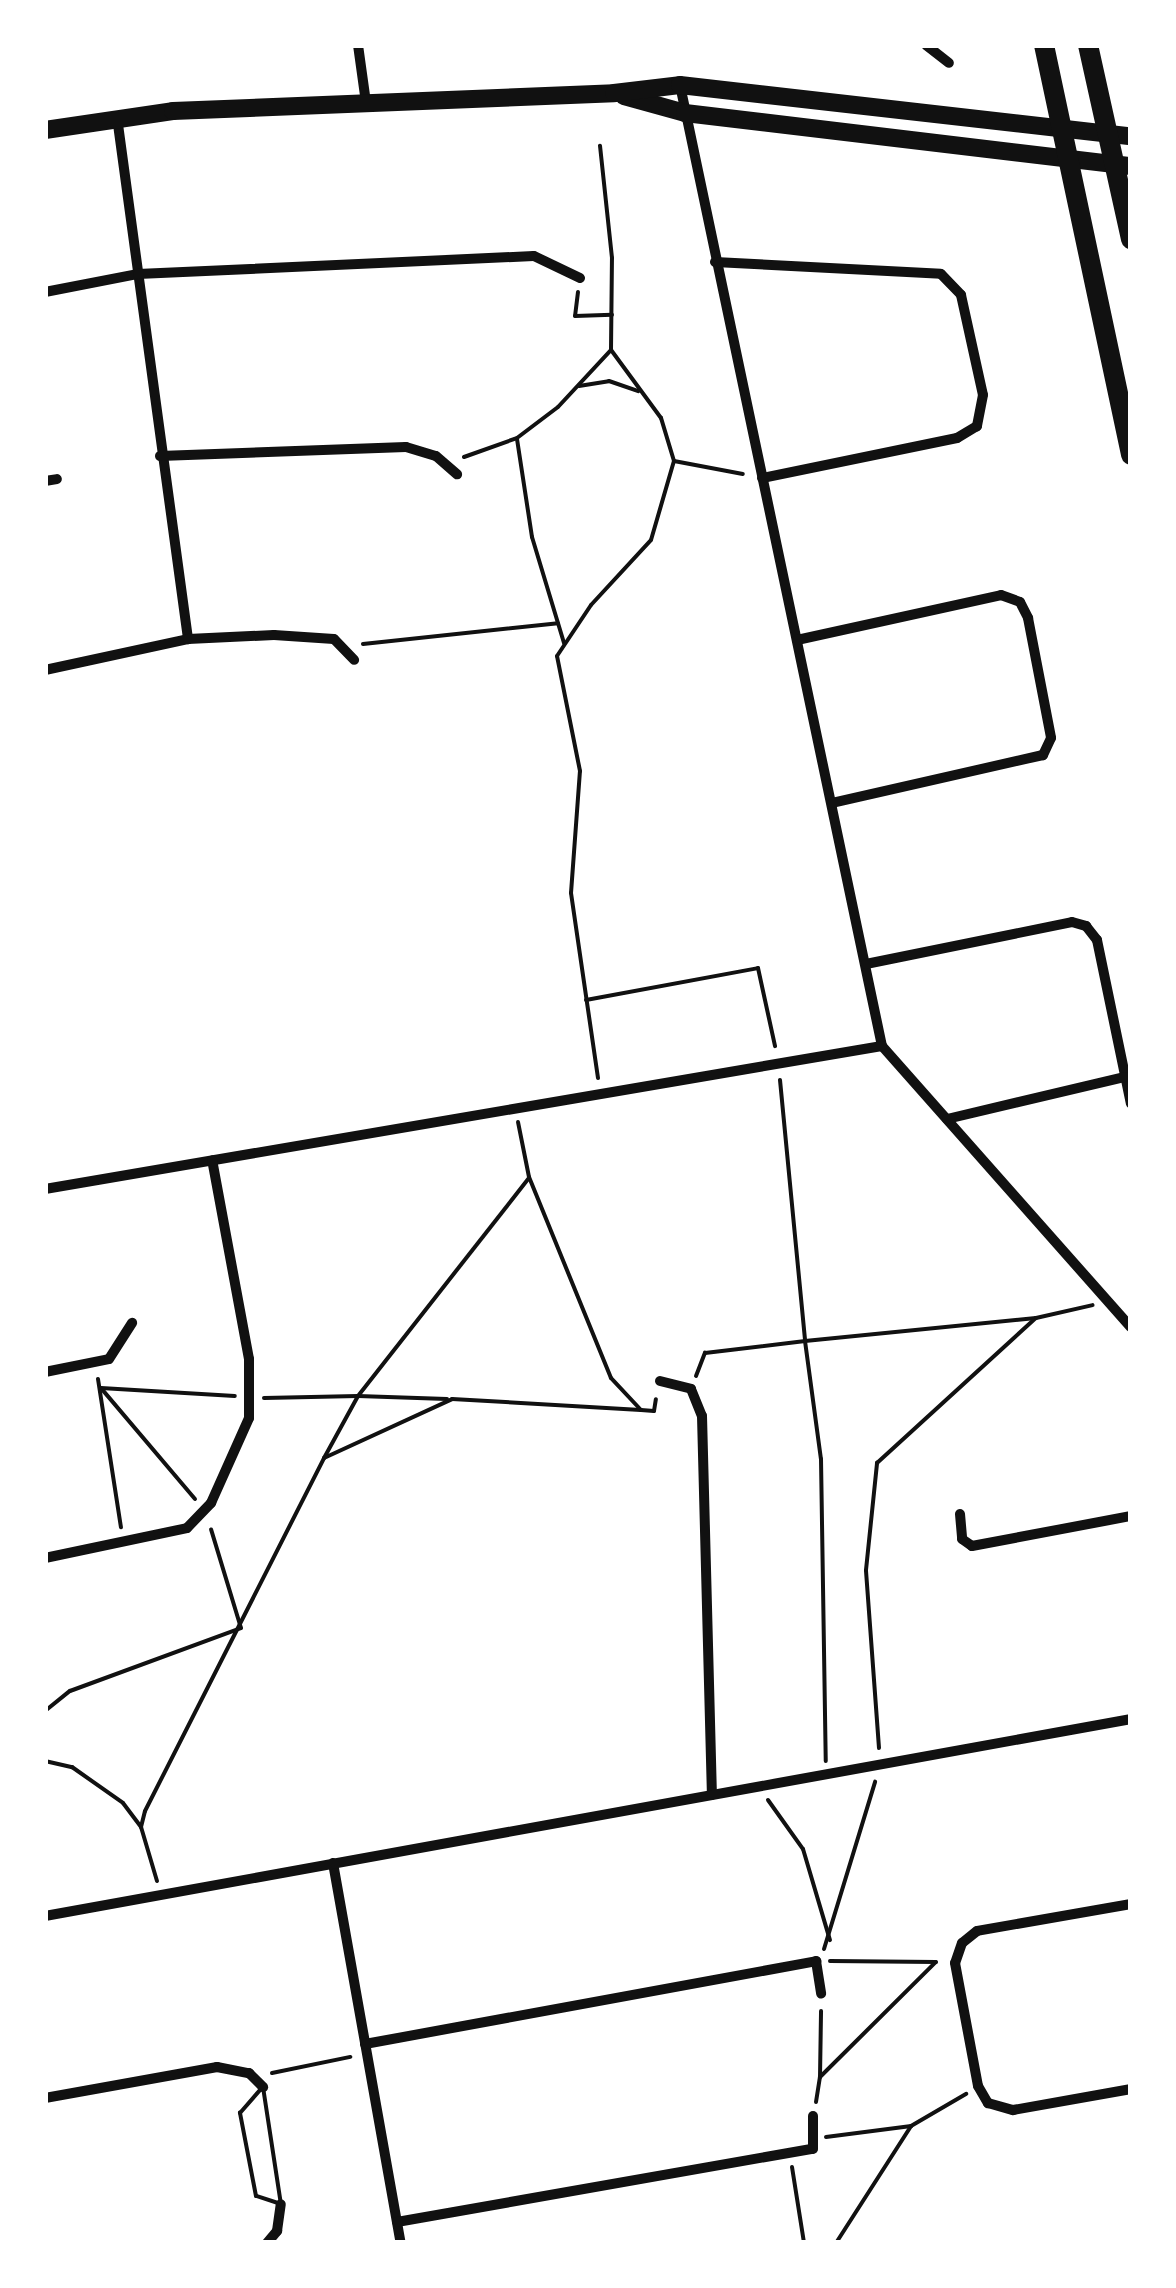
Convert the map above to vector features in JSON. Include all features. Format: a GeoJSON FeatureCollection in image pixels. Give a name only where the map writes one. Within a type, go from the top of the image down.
{"type":"FeatureCollection","features":[{"type":"Feature","properties":{"kind":"main road"},"geometry":{"type":"LineString","coordinates":[[1044,45],[1131,455]]}},
{"type":"Feature","properties":{"kind":"main road"},"geometry":{"type":"LineString","coordinates":[[1088,45],[1108,133],[1123,165],[1131,239]]}},
{"type":"Feature","properties":{"kind":"street"},"geometry":{"type":"LineString","coordinates":[[358,45],[366,104]]}},
{"type":"Feature","properties":{"kind":"street"},"geometry":{"type":"LineString","coordinates":[[926,45],[949,63]]}},
{"type":"Feature","properties":{"kind":"street"},"geometry":{"type":"LineString","coordinates":[[680,85],[882,1046],[1131,1327]]}},
{"type":"Feature","properties":{"kind":"street"},"geometry":{"type":"LineString","coordinates":[[45,130],[117,117],[614,93],[680,85],[1131,136]]}},
{"type":"Feature","properties":{"kind":"street"},"geometry":{"type":"LineString","coordinates":[[614,93],[685,113],[1123,165]]}},
{"type":"Feature","properties":{"kind":"street"},"geometry":{"type":"LineString","coordinates":[[117,117],[160,456],[188,639]]}},
{"type":"Feature","properties":{"kind":"street"},"geometry":{"type":"LineString","coordinates":[[45,292],[138,274],[534,256],[580,278]]}},
{"type":"Feature","properties":{"kind":"street"},"geometry":{"type":"LineString","coordinates":[[715,262],[941,274],[958,287],[972,345],[984,406],[970,433],[762,478]]}},
{"type":"Feature","properties":{"kind":"street"},"geometry":{"type":"LineString","coordinates":[[160,456],[406,447],[448,463],[457,474]]}},
{"type":"Feature","properties":{"kind":"street"},"geometry":{"type":"LineString","coordinates":[[796,640],[1002,595],[1020,602],[1028,618],[1051,738],[1043,754],[832,803]]}},
{"type":"Feature","properties":{"kind":"street"},"geometry":{"type":"LineString","coordinates":[[45,670],[188,639],[316,634],[344,646],[354,660]]}},
{"type":"Feature","properties":{"kind":"street"},"geometry":{"type":"LineString","coordinates":[[866,964],[1079,923],[1097,940],[1131,1104]]}},
{"type":"Feature","properties":{"kind":"street"},"geometry":{"type":"LineString","coordinates":[[45,1189],[882,1046]]}},
{"type":"Feature","properties":{"kind":"street"},"geometry":{"type":"LineString","coordinates":[[947,1119],[1125,1076]]}},
{"type":"Feature","properties":{"kind":"street"},"geometry":{"type":"LineString","coordinates":[[45,1558],[170,1536],[206,1512],[252,1398],[212,1160]]}},
{"type":"Feature","properties":{"kind":"street"},"geometry":{"type":"LineString","coordinates":[[45,1372],[94,1364],[122,1348],[132,1323]]}},
{"type":"Feature","properties":{"kind":"street"},"geometry":{"type":"LineString","coordinates":[[660,1380],[690,1389],[702,1416],[712,1795]]}},
{"type":"Feature","properties":{"kind":"street"},"geometry":{"type":"LineString","coordinates":[[960,1514],[962,1539],[972,1546],[1131,1516]]}},
{"type":"Feature","properties":{"kind":"street"},"geometry":{"type":"LineString","coordinates":[[45,1916],[1131,1719]]}},
{"type":"Feature","properties":{"kind":"street"},"geometry":{"type":"LineString","coordinates":[[333,1863],[401,2243]]}},
{"type":"Feature","properties":{"kind":"street"},"geometry":{"type":"LineString","coordinates":[[1131,1904],[977,1931],[962,1943],[955,1962],[978,2086],[988,2102],[1004,2110],[1131,2089]]}},
{"type":"Feature","properties":{"kind":"street"},"geometry":{"type":"LineString","coordinates":[[365,2044],[816,1961],[821,1994]]}},
{"type":"Feature","properties":{"kind":"street"},"geometry":{"type":"LineString","coordinates":[[45,2098],[206,2068],[250,2075],[262,2087]]}},
{"type":"Feature","properties":{"kind":"street"},"geometry":{"type":"LineString","coordinates":[[398,2222],[814,2149],[817,2138],[813,2116]]}},
{"type":"Feature","properties":{"kind":"street"},"geometry":{"type":"LineString","coordinates":[[267,2243],[278,2231],[281,2204]]}},
{"type":"Feature","properties":{"kind":"path"},"geometry":{"type":"LineString","coordinates":[[600,146],[611,350],[661,418],[674,462],[651,540],[557,656],[580,771],[571,893],[601,1092]]}},
{"type":"Feature","properties":{"kind":"path"},"geometry":{"type":"LineString","coordinates":[[580,278],[575,316],[612,315]]}},
{"type":"Feature","properties":{"kind":"path"},"geometry":{"type":"LineString","coordinates":[[448,463],[517,438],[578,386],[611,350]]}},
{"type":"Feature","properties":{"kind":"path"},"geometry":{"type":"LineString","coordinates":[[578,386],[609,381],[638,391]]}},
{"type":"Feature","properties":{"kind":"path"},"geometry":{"type":"LineString","coordinates":[[517,438],[532,537],[564,643]]}},
{"type":"Feature","properties":{"kind":"path"},"geometry":{"type":"LineString","coordinates":[[674,462],[762,478]]}},
{"type":"Feature","properties":{"kind":"path"},"geometry":{"type":"LineString","coordinates":[[344,646],[558,623]]}},
{"type":"Feature","properties":{"kind":"path"},"geometry":{"type":"LineString","coordinates":[[586,1000],[758,968],[778,1062],[805,1341],[821,1459],[826,1774]]}},
{"type":"Feature","properties":{"kind":"path"},"geometry":{"type":"LineString","coordinates":[[516,1108],[529,1177],[611,1378],[641,1410]]}},
{"type":"Feature","properties":{"kind":"path"},"geometry":{"type":"LineString","coordinates":[[142,1827],[358,1396],[529,1177]]}},
{"type":"Feature","properties":{"kind":"path"},"geometry":{"type":"LineString","coordinates":[[690,1389],[705,1353],[1036,1318],[1086,1309],[1106,1298]]}},
{"type":"Feature","properties":{"kind":"path"},"geometry":{"type":"LineString","coordinates":[[816,1961],[830,1940],[880,1764],[866,1570],[877,1463],[1036,1318]]}},
{"type":"Feature","properties":{"kind":"path"},"geometry":{"type":"LineString","coordinates":[[94,1364],[101,1388],[123,1544]]}},
{"type":"Feature","properties":{"kind":"path"},"geometry":{"type":"LineString","coordinates":[[101,1388],[252,1398],[358,1396],[654,1410],[660,1380]]}},
{"type":"Feature","properties":{"kind":"path"},"geometry":{"type":"LineString","coordinates":[[101,1388],[206,1512],[241,1628]]}},
{"type":"Feature","properties":{"kind":"path"},"geometry":{"type":"LineString","coordinates":[[324,1458],[452,1399]]}},
{"type":"Feature","properties":{"kind":"path"},"geometry":{"type":"LineString","coordinates":[[45,1711],[70,1690],[241,1628]]}},
{"type":"Feature","properties":{"kind":"path"},"geometry":{"type":"LineString","coordinates":[[45,1761],[72,1767],[123,1803],[142,1827],[161,1896]]}},
{"type":"Feature","properties":{"kind":"path"},"geometry":{"type":"LineString","coordinates":[[758,1786],[803,1849],[830,1940]]}},
{"type":"Feature","properties":{"kind":"path"},"geometry":{"type":"LineString","coordinates":[[816,1961],[955,1962]]}},
{"type":"Feature","properties":{"kind":"path"},"geometry":{"type":"LineString","coordinates":[[820,2076],[936,1962]]}},
{"type":"Feature","properties":{"kind":"path"},"geometry":{"type":"LineString","coordinates":[[813,2116],[820,2076],[821,1994]]}},
{"type":"Feature","properties":{"kind":"path"},"geometry":{"type":"LineString","coordinates":[[250,2075],[348,2058],[365,2044]]}},
{"type":"Feature","properties":{"kind":"path"},"geometry":{"type":"LineString","coordinates":[[817,2138],[911,2126],[978,2086]]}},
{"type":"Feature","properties":{"kind":"path"},"geometry":{"type":"LineString","coordinates":[[262,2087],[281,2204],[256,2196],[240,2113],[262,2087]]}},
{"type":"Feature","properties":{"kind":"path"},"geometry":{"type":"LineString","coordinates":[[836,2243],[911,2126]]}},
{"type":"Feature","properties":{"kind":"path"},"geometry":{"type":"LineString","coordinates":[[790,2153],[804,2243]]}}]}
